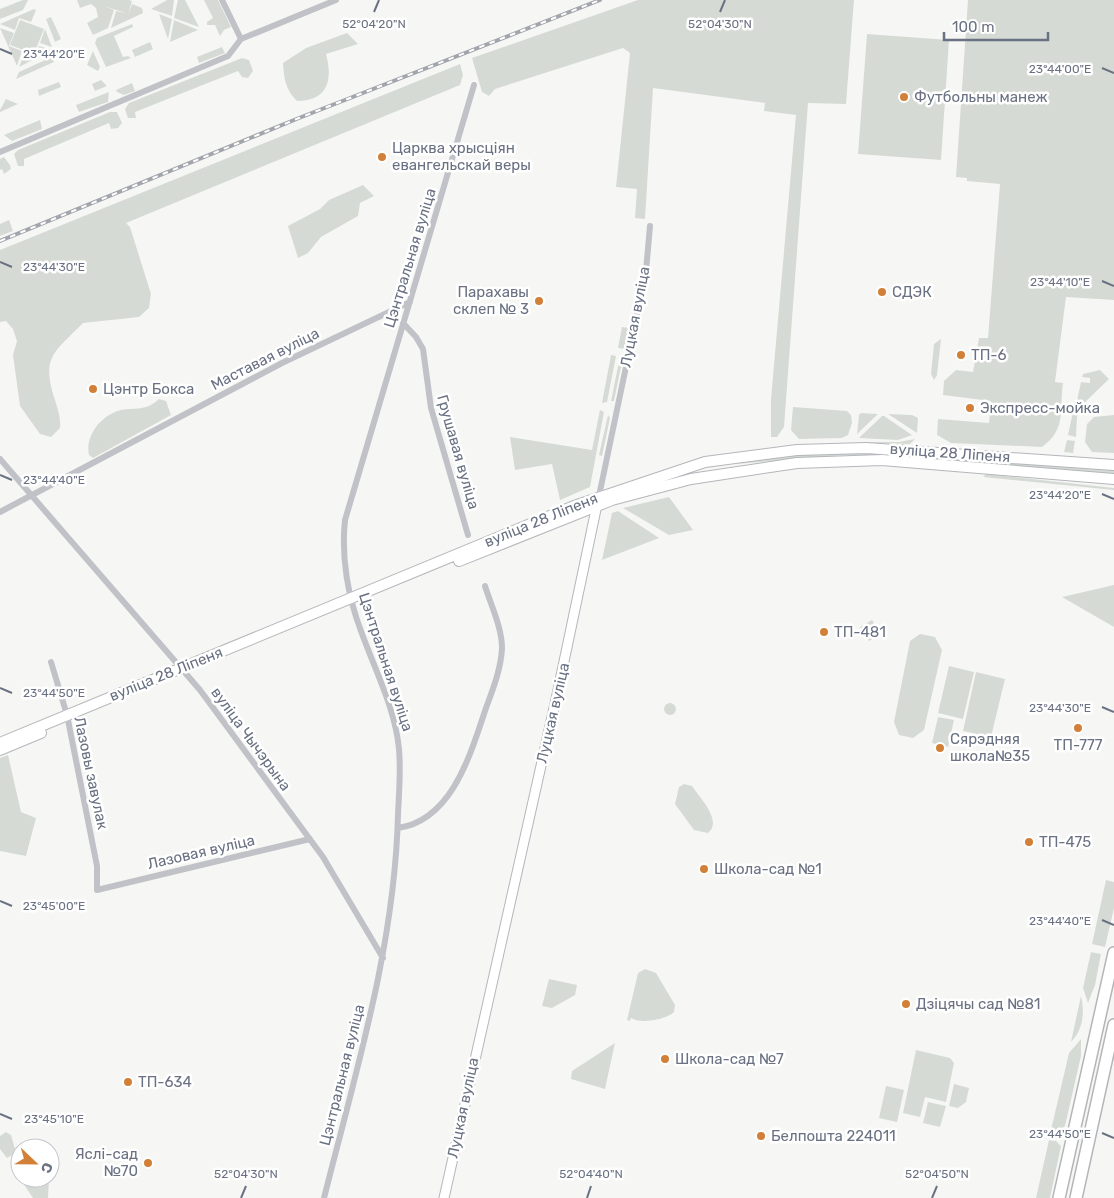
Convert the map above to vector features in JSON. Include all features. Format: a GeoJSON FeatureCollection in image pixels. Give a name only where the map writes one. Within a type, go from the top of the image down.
{"type":"FeatureCollection","features":[{"type":"Feature","properties":{"kind":"highway"},"geometry":{"type":"LineString","coordinates":[[1059,1198],[1113,960]]}},
{"type":"Feature","properties":{"kind":"highway"},"geometry":{"type":"LineString","coordinates":[[1076,1198],[1114,1025]]}},
{"type":"Feature","properties":{"kind":"main road","name":"вуліца 28 Ліпеня"},"geometry":{"type":"LineString","coordinates":[[0,743],[67,718],[663,474],[726,458],[797,450],[866,448],[1114,464]]}},
{"type":"Feature","properties":{"kind":"main road"},"geometry":{"type":"LineString","coordinates":[[726,458],[727,472]]}},
{"type":"Feature","properties":{"kind":"main road","name":"вуліца 28 Ліпеня"},"geometry":{"type":"LineString","coordinates":[[598,501],[727,472],[797,463],[882,460],[1114,479]]}},
{"type":"Feature","properties":{"kind":"main road","name":"Луцкая вуліца"},"geometry":{"type":"LineString","coordinates":[[444,1198],[560,680],[598,501]]}},
{"type":"Feature","properties":{"kind":"main road","name":"вуліца 28 Ліпеня"},"geometry":{"type":"LineString","coordinates":[[0,750],[67,718]]}},
{"type":"Feature","properties":{"kind":"street"},"geometry":{"type":"LineString","coordinates":[[222,0],[241,39]]}},
{"type":"Feature","properties":{"kind":"street"},"geometry":{"type":"LineString","coordinates":[[0,152],[228,56],[241,39],[336,0]]}},
{"type":"Feature","properties":{"kind":"street","name":"Цэнтральная вуліца"},"geometry":{"type":"LineString","coordinates":[[324,1198],[383,958],[393,896],[398,828],[399,752],[397,734],[388,701],[360,629],[352,601],[344,552],[345,520],[474,85]]}},
{"type":"Feature","properties":{"kind":"street","name":"Луцкая вуліца"},"geometry":{"type":"LineString","coordinates":[[598,501],[646,271],[650,226]]}},
{"type":"Feature","properties":{"kind":"street","name":"Маставая вуліца"},"geometry":{"type":"LineString","coordinates":[[0,512],[282,363],[410,302]]}},
{"type":"Feature","properties":{"kind":"street","name":"Грушавая вуліца"},"geometry":{"type":"LineString","coordinates":[[403,323],[416,337],[423,349],[431,408],[468,535]]}},
{"type":"Feature","properties":{"kind":"street","name":"вуліца Чычэрына"},"geometry":{"type":"LineString","coordinates":[[0,459],[183,670],[310,839],[343,887],[383,958]]}},
{"type":"Feature","properties":{"kind":"street"},"geometry":{"type":"LineString","coordinates":[[398,828],[420,821],[444,799],[463,771],[477,735],[497,676],[502,648],[500,632],[485,586]]}},
{"type":"Feature","properties":{"kind":"street","name":"Лазовы завулак"},"geometry":{"type":"LineString","coordinates":[[51,662],[67,718],[97,866],[97,890]]}},
{"type":"Feature","properties":{"kind":"street","name":"Лазовая вуліца"},"geometry":{"type":"LineString","coordinates":[[97,890],[310,839]]}},
{"type":"Feature","properties":{"kind":"shaded area"},"geometry":{"type":"Polygon","coordinates":[[[23,0],[28,0],[23,10],[0,19],[0,9],[23,0]]]}},
{"type":"Feature","properties":{"kind":"shaded area"},"geometry":{"type":"Polygon","coordinates":[[[77,0],[129,0],[132,1],[128,15],[132,4],[142,8],[143,13],[111,28],[116,11],[126,13],[103,6],[114,10],[108,28],[93,35],[87,23],[98,17],[96,8],[91,4],[80,8],[77,0]]]}},
{"type":"Feature","properties":{"kind":"shaded area"},"geometry":{"type":"Polygon","coordinates":[[[167,0],[174,0],[172,16],[151,9],[167,0]]]}},
{"type":"Feature","properties":{"kind":"shaded area"},"geometry":{"type":"Polygon","coordinates":[[[178,0],[185,0],[199,27],[174,18],[178,0]]]}},
{"type":"Feature","properties":{"kind":"shaded area"},"geometry":{"type":"Polygon","coordinates":[[[204,0],[218,0],[231,27],[224,30],[220,36],[215,25],[207,25],[207,22],[213,18],[204,0]]]}},
{"type":"Feature","properties":{"kind":"shaded area"},"geometry":{"type":"Polygon","coordinates":[[[638,0],[854,0],[846,104],[808,103],[784,427],[777,437],[771,437],[771,399],[796,115],[764,111],[765,103],[653,88],[645,219],[635,218],[637,189],[616,187],[630,53],[623,48],[495,89],[489,96],[482,92],[472,58],[638,0]]]}},
{"type":"Feature","properties":{"kind":"shaded area"},"geometry":{"type":"Polygon","coordinates":[[[968,0],[1114,0],[1114,300],[1066,297],[1055,382],[1063,383],[1059,426],[1050,440],[1042,447],[951,443],[937,435],[938,419],[989,423],[991,401],[943,395],[944,381],[956,370],[973,372],[979,338],[988,338],[1000,184],[967,181],[967,178],[956,177],[968,0]]]}},
{"type":"Feature","properties":{"kind":"shaded area"},"geometry":{"type":"Polygon","coordinates":[[[34,9],[36,10],[31,22],[19,18],[15,30],[0,24],[34,9]]]}},
{"type":"Feature","properties":{"kind":"shaded area"},"geometry":{"type":"Polygon","coordinates":[[[159,14],[172,19],[168,39],[159,14]]]}},
{"type":"Feature","properties":{"kind":"shaded area"},"geometry":{"type":"Polygon","coordinates":[[[51,17],[61,39],[55,42],[46,19],[51,17]]]}},
{"type":"Feature","properties":{"kind":"shaded area"},"geometry":{"type":"Polygon","coordinates":[[[20,20],[44,29],[34,54],[10,45],[20,20]]]}},
{"type":"Feature","properties":{"kind":"shaded area"},"geometry":{"type":"Polygon","coordinates":[[[174,20],[198,30],[170,42],[174,20]]]}},
{"type":"Feature","properties":{"kind":"shaded area"},"geometry":{"type":"Polygon","coordinates":[[[132,24],[133,27],[114,36],[123,57],[128,56],[131,58],[106,67],[95,43],[97,38],[132,24]]]}},
{"type":"Feature","properties":{"kind":"shaded area"},"geometry":{"type":"Polygon","coordinates":[[[0,28],[14,33],[9,46],[22,51],[17,66],[0,28]]]}},
{"type":"Feature","properties":{"kind":"shaded area"},"geometry":{"type":"Polygon","coordinates":[[[45,29],[52,47],[40,43],[45,29]]]}},
{"type":"Feature","properties":{"kind":"shaded area"},"geometry":{"type":"Polygon","coordinates":[[[347,33],[358,44],[326,54],[329,72],[326,87],[322,93],[307,100],[297,101],[286,83],[283,63],[306,48],[347,33]]]}},
{"type":"Feature","properties":{"kind":"shaded area","name":"Футбольны манеж"},"geometry":{"type":"Polygon","coordinates":[[[867,34],[949,40],[941,160],[858,154],[867,34]]]}},
{"type":"Feature","properties":{"kind":"shaded area"},"geometry":{"type":"Polygon","coordinates":[[[150,42],[153,49],[135,57],[132,50],[150,42]]]}},
{"type":"Feature","properties":{"kind":"shaded area"},"geometry":{"type":"Polygon","coordinates":[[[39,46],[52,50],[19,67],[25,52],[35,55],[39,46]]]}},
{"type":"Feature","properties":{"kind":"shaded area"},"geometry":{"type":"Polygon","coordinates":[[[222,47],[225,53],[199,63],[197,57],[222,47]]]}},
{"type":"Feature","properties":{"kind":"shaded area"},"geometry":{"type":"Polygon","coordinates":[[[93,51],[100,67],[98,71],[87,65],[93,51]]]}},
{"type":"Feature","properties":{"kind":"shaded area"},"geometry":{"type":"Polygon","coordinates":[[[52,57],[54,62],[16,79],[19,72],[52,57]]]}},
{"type":"Feature","properties":{"kind":"shaded area"},"geometry":{"type":"Polygon","coordinates":[[[242,58],[249,60],[253,71],[248,78],[242,77],[238,71],[135,112],[136,118],[128,118],[125,109],[129,103],[242,58]]]}},
{"type":"Feature","properties":{"kind":"shaded area"},"geometry":{"type":"Polygon","coordinates":[[[460,64],[463,75],[460,85],[126,223],[130,227],[151,294],[149,308],[139,317],[83,323],[59,348],[50,363],[49,372],[60,428],[51,437],[40,434],[20,406],[13,355],[17,341],[13,329],[6,321],[0,322],[0,250],[460,64]]]}},
{"type":"Feature","properties":{"kind":"shaded area"},"geometry":{"type":"Polygon","coordinates":[[[101,80],[107,86],[95,91],[92,84],[101,80]]]}},
{"type":"Feature","properties":{"kind":"shaded area"},"geometry":{"type":"Polygon","coordinates":[[[59,82],[61,87],[39,96],[38,90],[59,82]]]}},
{"type":"Feature","properties":{"kind":"shaded area"},"geometry":{"type":"Polygon","coordinates":[[[132,83],[135,91],[124,95],[117,92],[116,90],[132,83]]]}},
{"type":"Feature","properties":{"kind":"shaded area"},"geometry":{"type":"Polygon","coordinates":[[[109,92],[108,102],[79,112],[76,105],[109,92]]]}},
{"type":"Feature","properties":{"kind":"shaded area"},"geometry":{"type":"Polygon","coordinates":[[[6,99],[18,104],[0,112],[0,110],[6,99]]]}},
{"type":"Feature","properties":{"kind":"shaded area"},"geometry":{"type":"Polygon","coordinates":[[[110,112],[117,112],[122,123],[118,128],[111,129],[109,123],[24,159],[24,166],[18,166],[14,154],[18,150],[110,112]]]}},
{"type":"Feature","properties":{"kind":"shaded area"},"geometry":{"type":"Polygon","coordinates":[[[40,120],[42,129],[12,141],[4,135],[40,120]]]}},
{"type":"Feature","properties":{"kind":"shaded area"},"geometry":{"type":"Polygon","coordinates":[[[4,157],[11,169],[4,174],[2,169],[0,170],[0,159],[4,157]]]}},
{"type":"Feature","properties":{"kind":"shaded area"},"geometry":{"type":"Polygon","coordinates":[[[363,185],[374,196],[360,203],[358,216],[321,237],[308,253],[298,258],[288,226],[320,209],[329,200],[363,185]]]}},
{"type":"Feature","properties":{"kind":"shaded area"},"geometry":{"type":"Polygon","coordinates":[[[9,220],[13,231],[0,236],[0,224],[9,220]]]}},
{"type":"Feature","properties":{"kind":"shaded area"},"geometry":{"type":"Polygon","coordinates":[[[622,327],[629,328],[625,349],[618,348],[622,327]]]}},
{"type":"Feature","properties":{"kind":"shaded area"},"geometry":{"type":"Polygon","coordinates":[[[941,339],[937,375],[934,380],[931,374],[934,344],[941,339]]]}},
{"type":"Feature","properties":{"kind":"shaded area"},"geometry":{"type":"Polygon","coordinates":[[[611,355],[616,356],[607,402],[602,403],[611,355]]]}},
{"type":"Feature","properties":{"kind":"shaded area"},"geometry":{"type":"Polygon","coordinates":[[[620,357],[623,357],[614,401],[611,401],[620,357]]]}},
{"type":"Feature","properties":{"kind":"shaded area"},"geometry":{"type":"Polygon","coordinates":[[[1100,370],[1109,379],[1081,406],[1076,405],[1081,382],[1090,383],[1090,378],[1082,377],[1083,374],[1100,370]]]}},
{"type":"Feature","properties":{"kind":"shaded area"},"geometry":{"type":"Polygon","coordinates":[[[159,399],[166,401],[171,415],[93,458],[89,455],[88,449],[91,436],[103,419],[121,410],[143,408],[159,399]]]}},
{"type":"Feature","properties":{"kind":"shaded area"},"geometry":{"type":"Polygon","coordinates":[[[793,407],[847,411],[851,415],[852,423],[848,435],[842,438],[799,439],[791,430],[793,407]]]}},
{"type":"Feature","properties":{"kind":"shaded area"},"geometry":{"type":"Polygon","coordinates":[[[1074,407],[1080,409],[1077,417],[1076,437],[1068,435],[1074,407]]]}},
{"type":"Feature","properties":{"kind":"shaded area"},"geometry":{"type":"Polygon","coordinates":[[[600,410],[604,412],[590,487],[560,500],[552,464],[515,470],[510,437],[592,450],[600,410]]]}},
{"type":"Feature","properties":{"kind":"shaded area"},"geometry":{"type":"Polygon","coordinates":[[[861,413],[878,414],[857,434],[859,415],[861,413]]]}},
{"type":"Feature","properties":{"kind":"shaded area"},"geometry":{"type":"Polygon","coordinates":[[[888,414],[912,415],[918,418],[917,433],[888,414]]]}},
{"type":"Feature","properties":{"kind":"shaded area"},"geometry":{"type":"Polygon","coordinates":[[[608,415],[610,418],[602,456],[599,455],[608,415]]]}},
{"type":"Feature","properties":{"kind":"shaded area"},"geometry":{"type":"Polygon","coordinates":[[[1114,415],[1114,453],[1092,452],[1085,442],[1087,424],[1094,417],[1114,415]]]}},
{"type":"Feature","properties":{"kind":"shaded area"},"geometry":{"type":"Polygon","coordinates":[[[882,416],[912,435],[898,440],[859,438],[882,416]]]}},
{"type":"Feature","properties":{"kind":"shaded area"},"geometry":{"type":"Polygon","coordinates":[[[915,439],[910,444],[851,442],[899,442],[915,439]]]}},
{"type":"Feature","properties":{"kind":"shaded area"},"geometry":{"type":"Polygon","coordinates":[[[1067,440],[1075,441],[1073,453],[1064,452],[1067,440]]]}},
{"type":"Feature","properties":{"kind":"shaded area"},"geometry":{"type":"Polygon","coordinates":[[[882,453],[917,456],[845,455],[735,464],[795,455],[882,453]]]}},
{"type":"Feature","properties":{"kind":"shaded area"},"geometry":{"type":"Polygon","coordinates":[[[996,461],[1114,470],[1114,475],[976,463],[996,461]]]}},
{"type":"Feature","properties":{"kind":"shaded area"},"geometry":{"type":"Polygon","coordinates":[[[986,474],[1114,488],[1114,490],[983,477],[986,474]]]}},
{"type":"Feature","properties":{"kind":"shaded area"},"geometry":{"type":"Polygon","coordinates":[[[669,497],[693,530],[669,535],[623,508],[669,497]]]}},
{"type":"Feature","properties":{"kind":"shaded area"},"geometry":{"type":"Polygon","coordinates":[[[618,511],[659,538],[602,560],[612,513],[618,511]]]}},
{"type":"Feature","properties":{"kind":"shaded area"},"geometry":{"type":"Polygon","coordinates":[[[1114,585],[1114,627],[1062,597],[1114,585]]]}},
{"type":"Feature","properties":{"kind":"shaded area"},"geometry":{"type":"Polygon","coordinates":[[[872,620],[881,634],[869,641],[860,627],[872,620]]]}},
{"type":"Feature","properties":{"kind":"shaded area"},"geometry":{"type":"Polygon","coordinates":[[[920,634],[935,637],[942,650],[924,730],[913,738],[899,735],[894,722],[910,641],[920,634]]]}},
{"type":"Feature","properties":{"kind":"shaded area"},"geometry":{"type":"Polygon","coordinates":[[[949,666],[974,672],[963,719],[938,713],[949,666]]]}},
{"type":"Feature","properties":{"kind":"shaded area"},"geometry":{"type":"Polygon","coordinates":[[[976,672],[1005,679],[991,737],[963,731],[976,672]]]}},
{"type":"Feature","properties":{"kind":"shaded area"},"geometry":{"type":"Polygon","coordinates":[[[668,703],[672,703],[676,709],[672,715],[668,715],[664,711],[664,707],[668,703]]]}},
{"type":"Feature","properties":{"kind":"shaded area"},"geometry":{"type":"Polygon","coordinates":[[[938,717],[954,720],[948,747],[932,743],[938,717]]]}},
{"type":"Feature","properties":{"kind":"shaded area"},"geometry":{"type":"Polygon","coordinates":[[[8,755],[21,812],[36,818],[26,856],[0,851],[0,758],[8,755]]]}},
{"type":"Feature","properties":{"kind":"shaded area"},"geometry":{"type":"Polygon","coordinates":[[[684,784],[692,786],[709,809],[713,822],[712,828],[708,833],[694,830],[675,804],[679,787],[684,784]]]}},
{"type":"Feature","properties":{"kind":"shaded area"},"geometry":{"type":"Polygon","coordinates":[[[1106,880],[1114,882],[1114,908],[1105,947],[1092,944],[1106,880]]]}},
{"type":"Feature","properties":{"kind":"shaded area"},"geometry":{"type":"Polygon","coordinates":[[[1091,952],[1101,954],[1095,985],[1088,1003],[1083,988],[1091,952]]]}},
{"type":"Feature","properties":{"kind":"shaded area"},"geometry":{"type":"Polygon","coordinates":[[[645,969],[656,973],[675,1005],[674,1012],[659,1019],[640,1021],[631,1018],[630,1021],[627,1020],[638,973],[645,969]]]}},
{"type":"Feature","properties":{"kind":"shaded area"},"geometry":{"type":"Polygon","coordinates":[[[549,979],[577,985],[575,995],[552,1008],[542,1006],[549,979]]]}},
{"type":"Feature","properties":{"kind":"shaded area"},"geometry":{"type":"Polygon","coordinates":[[[1081,996],[1083,1008],[1082,1021],[1078,1032],[1071,1042],[1081,996]]]}},
{"type":"Feature","properties":{"kind":"shaded area"},"geometry":{"type":"Polygon","coordinates":[[[1081,1039],[1081,1056],[1065,1126],[1060,1131],[1051,1130],[1069,1053],[1081,1039]]]}},
{"type":"Feature","properties":{"kind":"shaded area"},"geometry":{"type":"Polygon","coordinates":[[[615,1043],[605,1089],[571,1079],[572,1071],[615,1043]]]}},
{"type":"Feature","properties":{"kind":"shaded area"},"geometry":{"type":"Polygon","coordinates":[[[916,1050],[950,1058],[954,1063],[946,1102],[925,1097],[920,1117],[903,1113],[916,1050]]]}},
{"type":"Feature","properties":{"kind":"shaded area"},"geometry":{"type":"Polygon","coordinates":[[[954,1084],[969,1088],[966,1102],[958,1108],[949,1106],[954,1084]]]}},
{"type":"Feature","properties":{"kind":"shaded area"},"geometry":{"type":"Polygon","coordinates":[[[886,1086],[904,1090],[897,1122],[879,1118],[886,1086]]]}},
{"type":"Feature","properties":{"kind":"shaded area"},"geometry":{"type":"Polygon","coordinates":[[[928,1102],[946,1106],[940,1127],[923,1123],[928,1102]]]}},
{"type":"Feature","properties":{"kind":"shaded area"},"geometry":{"type":"Polygon","coordinates":[[[6,1132],[11,1135],[10,1156],[7,1158],[0,1149],[0,1136],[6,1132]]]}},
{"type":"Feature","properties":{"kind":"shaded area"},"geometry":{"type":"Polygon","coordinates":[[[1049,1140],[1056,1141],[1061,1146],[1050,1198],[1036,1198],[1049,1140]]]}},
{"type":"Feature","properties":{"kind":"shaded area"},"geometry":{"type":"Polygon","coordinates":[[[26,1188],[48,1188],[48,1198],[33,1198],[26,1188]]]}},
{"type":"Feature","properties":{"kind":"railway"},"geometry":{"type":"LineString","coordinates":[[0,241],[299,118],[600,0]]}},
{"type":"Feature","properties":{"kind":"place","name":"Футбольны манеж"},"geometry":{"type":"Point","coordinates":[904,97]}},
{"type":"Feature","properties":{"kind":"place","name":"Царква хрысціян евангельскай веры"},"geometry":{"type":"Point","coordinates":[382,157]}},
{"type":"Feature","properties":{"kind":"place","name":"СДЭК"},"geometry":{"type":"Point","coordinates":[882,292]}},
{"type":"Feature","properties":{"kind":"place","name":"Парахавы склеп № 3"},"geometry":{"type":"Point","coordinates":[539,301]}},
{"type":"Feature","properties":{"kind":"place","name":"ТП-6"},"geometry":{"type":"Point","coordinates":[961,355]}},
{"type":"Feature","properties":{"kind":"place","name":"Цэнтр Бокса"},"geometry":{"type":"Point","coordinates":[93,389]}},
{"type":"Feature","properties":{"kind":"place","name":"Экспресс-мойка"},"geometry":{"type":"Point","coordinates":[970,408]}},
{"type":"Feature","properties":{"kind":"place","name":"ТП-481"},"geometry":{"type":"Point","coordinates":[824,632]}},
{"type":"Feature","properties":{"kind":"place","name":"ТП-777"},"geometry":{"type":"Point","coordinates":[1078,728]}},
{"type":"Feature","properties":{"kind":"place","name":"Сярэдняя школа№35"},"geometry":{"type":"Point","coordinates":[940,748]}},
{"type":"Feature","properties":{"kind":"place","name":"ТП-475"},"geometry":{"type":"Point","coordinates":[1029,842]}},
{"type":"Feature","properties":{"kind":"place","name":"Школа-сад №1"},"geometry":{"type":"Point","coordinates":[704,869]}},
{"type":"Feature","properties":{"kind":"place","name":"Дзіцячы сад №81"},"geometry":{"type":"Point","coordinates":[906,1004]}},
{"type":"Feature","properties":{"kind":"place","name":"Школа-сад №7"},"geometry":{"type":"Point","coordinates":[665,1059]}},
{"type":"Feature","properties":{"kind":"place","name":"ТП-634"},"geometry":{"type":"Point","coordinates":[128,1082]}},
{"type":"Feature","properties":{"kind":"place","name":"Белпошта 224011"},"geometry":{"type":"Point","coordinates":[761,1136]}},
{"type":"Feature","properties":{"kind":"place","name":"Яслі-сад №70"},"geometry":{"type":"Point","coordinates":[148,1163]}}]}
